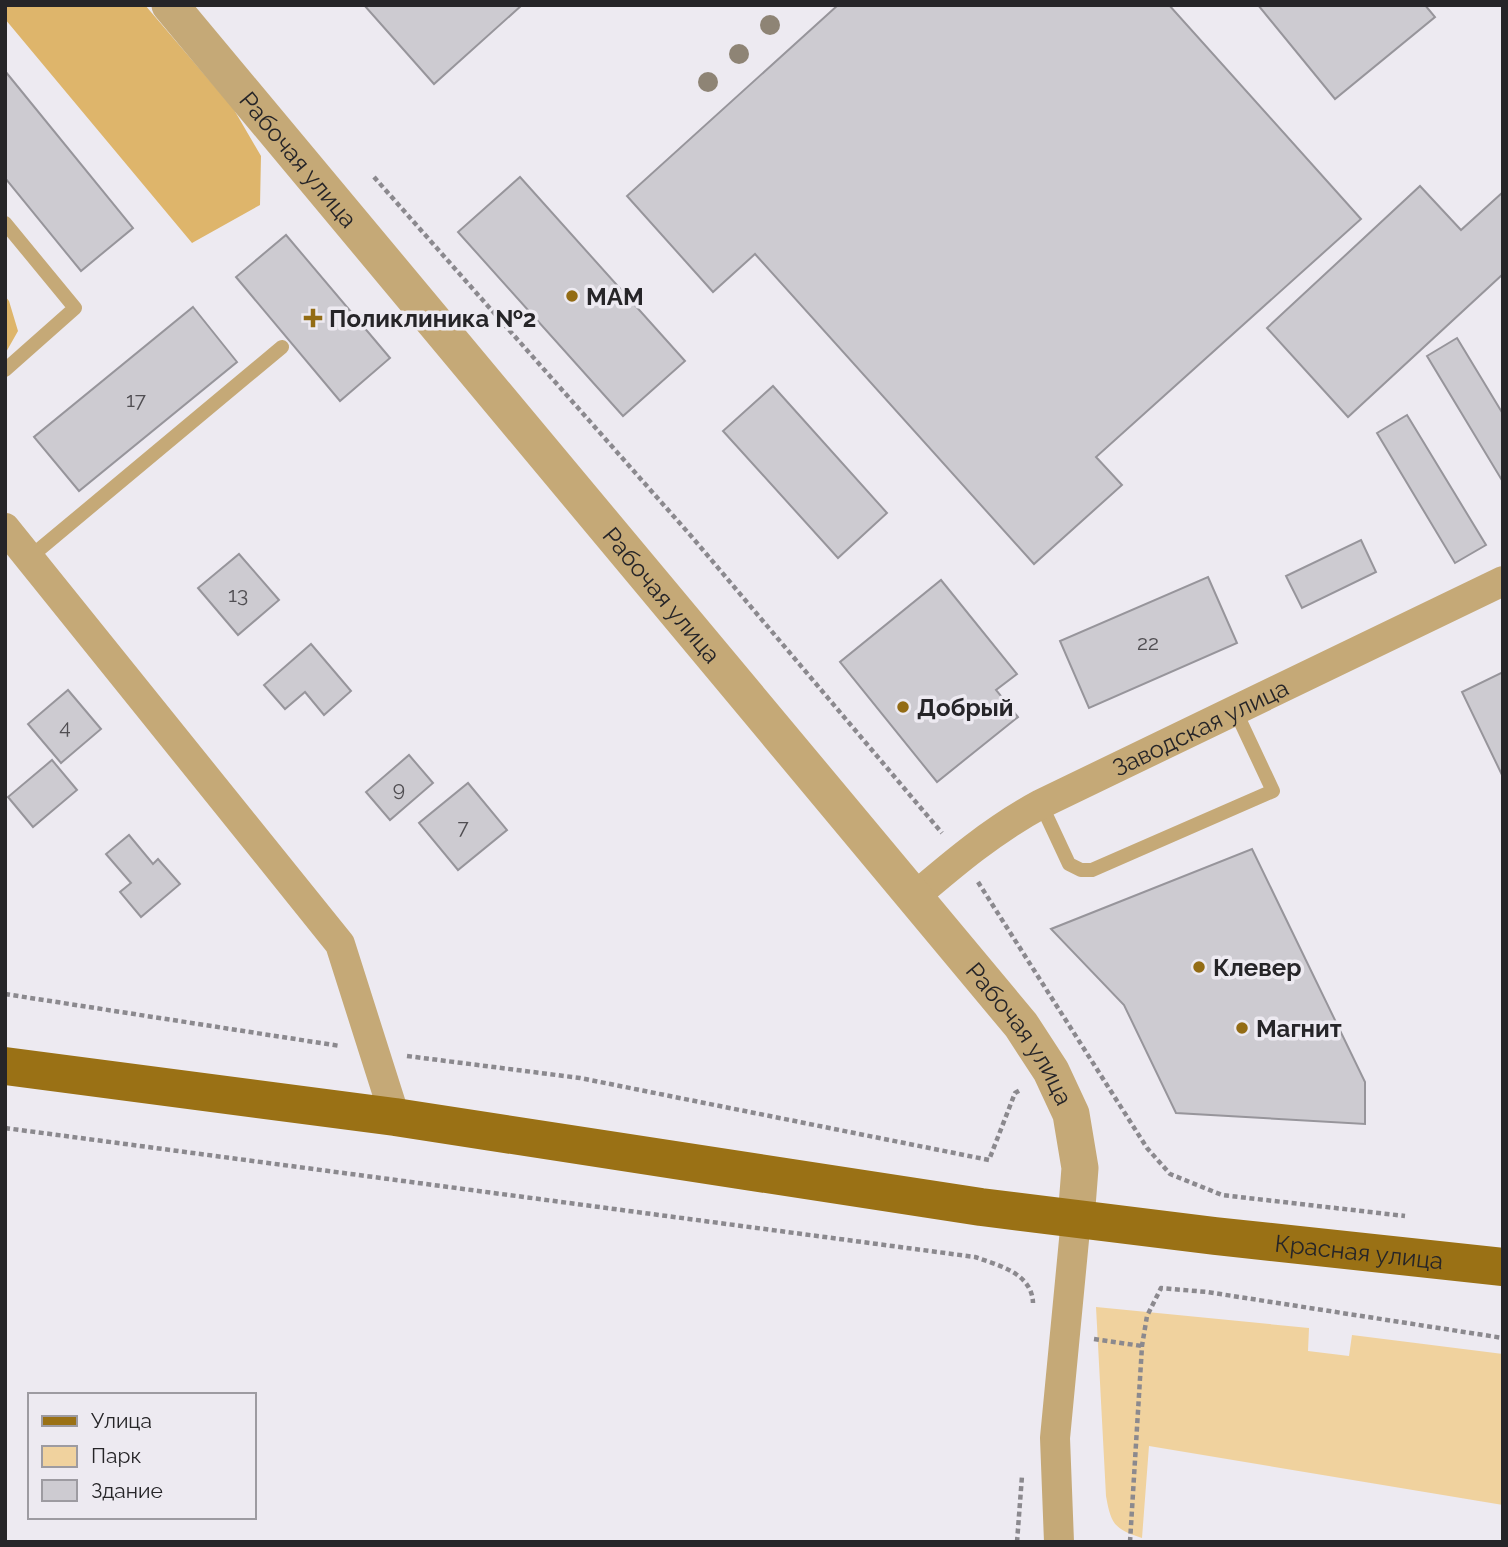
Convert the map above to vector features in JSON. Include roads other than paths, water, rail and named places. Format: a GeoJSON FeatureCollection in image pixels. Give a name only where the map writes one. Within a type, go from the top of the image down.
{"type":"FeatureCollection","features":[{"type":"Feature","properties":{"kind":"main road","name":"Красная улица"},"geometry":{"type":"LineString","coordinates":[[5,1066],[395,1117],[858,1189],[1076,1219],[1216,1237],[1503,1267]]}},
{"type":"Feature","properties":{"kind":"street","name":"Рабочая улица"},"geometry":{"type":"LineString","coordinates":[[170,5],[1021,1025],[1051,1071],[1071,1114],[1080,1168],[1076,1219]]}},
{"type":"Feature","properties":{"kind":"street"},"geometry":{"type":"LineString","coordinates":[[5,528],[340,944],[395,1117]]}},
{"type":"Feature","properties":{"kind":"street","name":"Заводская улица"},"geometry":{"type":"LineString","coordinates":[[913,898],[961,856],[1005,823],[1503,581]]}},
{"type":"Feature","properties":{"kind":"street"},"geometry":{"type":"LineString","coordinates":[[1059,1542],[1055,1438],[1076,1219]]}},
{"type":"Feature","properties":{"kind":"lane"},"geometry":{"type":"LineString","coordinates":[[5,223],[75,307],[5,370]]}},
{"type":"Feature","properties":{"kind":"lane"},"geometry":{"type":"LineString","coordinates":[[29,558],[282,347]]}},
{"type":"Feature","properties":{"kind":"lane"},"geometry":{"type":"LineString","coordinates":[[1041,804],[1069,864],[1081,870],[1092,870],[1273,791],[1235,710]]}},
{"type":"Feature","properties":{"kind":"place","name":"МАМ"},"geometry":{"type":"Point","coordinates":[572,296]}},
{"type":"Feature","properties":{"kind":"place","name":"Поликлиника №2"},"geometry":{"type":"Point","coordinates":[313,318]}},
{"type":"Feature","properties":{"kind":"place","name":"Добрый"},"geometry":{"type":"Point","coordinates":[903,707]}},
{"type":"Feature","properties":{"kind":"place","name":"Клевер"},"geometry":{"type":"Point","coordinates":[1199,967]}},
{"type":"Feature","properties":{"kind":"place","name":"Магнит"},"geometry":{"type":"Point","coordinates":[1242,1028]}}]}
